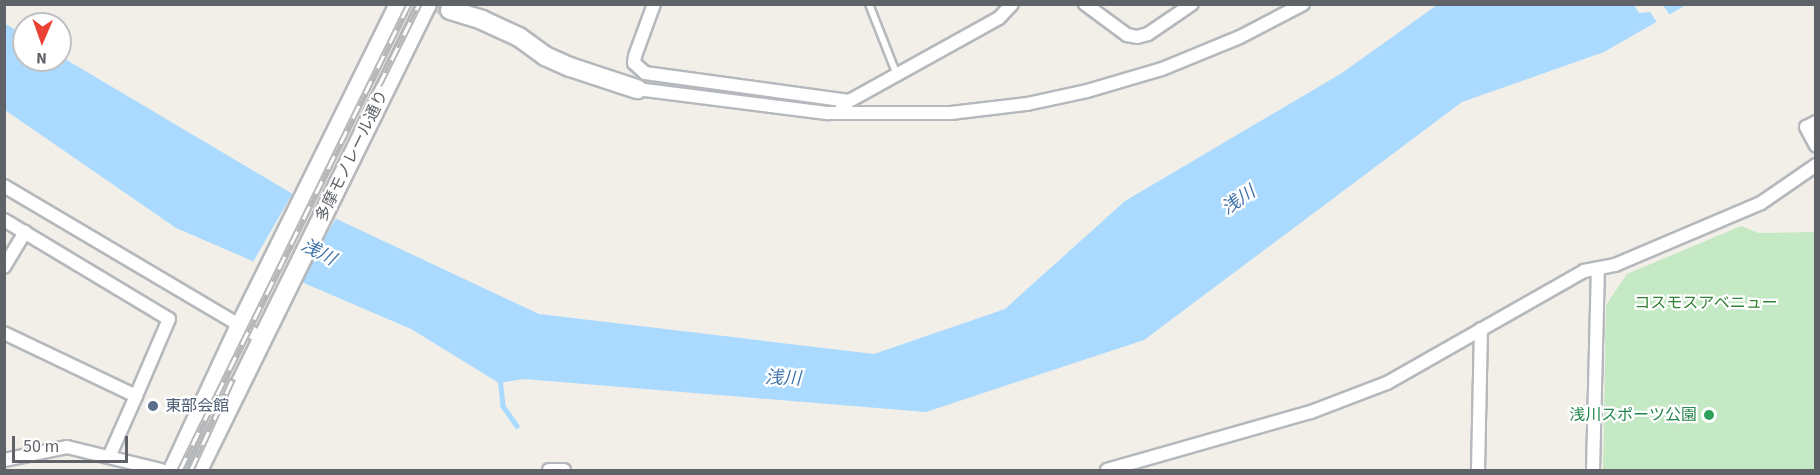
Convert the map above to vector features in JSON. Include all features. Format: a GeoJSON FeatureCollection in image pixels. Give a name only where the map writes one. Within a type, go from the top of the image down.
{"type":"FeatureCollection","features":[{"type":"Feature","properties":{"kind":"main road","name":"多摩モノレール通り"},"geometry":{"type":"LineString","coordinates":[[172,471],[241,324],[399,4]]}},
{"type":"Feature","properties":{"kind":"main road","name":"多摩モノレール通り"},"geometry":{"type":"LineString","coordinates":[[198,471],[263,334],[427,4]]}},
{"type":"Feature","properties":{"kind":"main road"},"geometry":{"type":"LineString","coordinates":[[450,10],[482,21],[519,38],[545,56],[570,68],[637,89]]}},
{"type":"Feature","properties":{"kind":"street"},"geometry":{"type":"LineString","coordinates":[[654,4],[634,56],[634,63],[645,73],[849,101]]}},
{"type":"Feature","properties":{"kind":"street"},"geometry":{"type":"LineString","coordinates":[[828,113],[999,18],[1012,4]]}},
{"type":"Feature","properties":{"kind":"street"},"geometry":{"type":"LineString","coordinates":[[1085,4],[1127,35],[1137,37],[1148,34],[1192,4]]}},
{"type":"Feature","properties":{"kind":"street"},"geometry":{"type":"LineString","coordinates":[[637,89],[828,113],[951,113],[1058,98],[1162,69],[1240,37],[1303,4]]}},
{"type":"Feature","properties":{"kind":"street"},"geometry":{"type":"LineString","coordinates":[[1815,122],[1806,127],[1815,146]]}},
{"type":"Feature","properties":{"kind":"street"},"geometry":{"type":"LineString","coordinates":[[1107,471],[1259,429],[1349,398],[1402,375],[1584,272],[1646,253],[1761,203],[1815,165]]}},
{"type":"Feature","properties":{"kind":"street"},"geometry":{"type":"LineString","coordinates":[[4,186],[241,324],[263,334]]}},
{"type":"Feature","properties":{"kind":"street"},"geometry":{"type":"LineString","coordinates":[[4,220],[169,319],[109,457]]}},
{"type":"Feature","properties":{"kind":"street"},"geometry":{"type":"LineString","coordinates":[[4,267],[25,232]]}},
{"type":"Feature","properties":{"kind":"street"},"geometry":{"type":"LineString","coordinates":[[1593,471],[1598,268]]}},
{"type":"Feature","properties":{"kind":"street"},"geometry":{"type":"LineString","coordinates":[[1478,471],[1481,329]]}},
{"type":"Feature","properties":{"kind":"street"},"geometry":{"type":"LineString","coordinates":[[4,333],[136,396]]}},
{"type":"Feature","properties":{"kind":"street"},"geometry":{"type":"LineString","coordinates":[[4,460],[67,447],[161,471]]}},
{"type":"Feature","properties":{"kind":"street"},"geometry":{"type":"LineString","coordinates":[[549,471],[564,471]]}},
{"type":"Feature","properties":{"kind":"lane"},"geometry":{"type":"LineString","coordinates":[[869,4],[897,75]]}},
{"type":"Feature","properties":{"kind":"green space","name":"浅川スポーツ公園"},"geometry":{"type":"Polygon","coordinates":[[[1741,226],[1759,233],[1815,232],[1815,470],[1603,470],[1606,305],[1627,274],[1741,226]]]}},
{"type":"Feature","properties":{"kind":"water","name":"浅川"},"geometry":{"type":"Polygon","coordinates":[[[1437,5],[1686,5],[1604,52],[1462,102],[1144,340],[926,412],[524,379],[499,383],[411,329],[176,228],[5,110],[4,23],[12,28],[12,72],[72,72],[72,63],[328,215],[539,314],[874,354],[1005,309],[1125,201],[1342,73],[1437,5]]]}},
{"type":"Feature","properties":{"kind":"pier"},"geometry":{"type":"Polygon","coordinates":[[[1634,5],[1663,5],[1671,17],[1658,24],[1650,12],[1639,13],[1634,5]]]}},
{"type":"Feature","properties":{"kind":"pier"},"geometry":{"type":"Polygon","coordinates":[[[294,191],[337,216],[295,289],[252,264],[294,191]]]}},
{"type":"Feature","properties":{"kind":"waterway"},"geometry":{"type":"LineString","coordinates":[[500,377],[503,406],[517,426]]}},
{"type":"Feature","properties":{"kind":"tunnel"},"geometry":{"type":"LineString","coordinates":[[439,4],[450,10]]}},
{"type":"Feature","properties":{"kind":"railway"},"geometry":{"type":"LineString","coordinates":[[180,470],[409,4]]}},
{"type":"Feature","properties":{"kind":"railway"},"geometry":{"type":"LineString","coordinates":[[379,85],[419,4]]}},
{"type":"Feature","properties":{"kind":"railway"},"geometry":{"type":"LineString","coordinates":[[191,470],[233,378]]}},
{"type":"Feature","properties":{"kind":"place","name":"東部会館"},"geometry":{"type":"Point","coordinates":[153,406]}},
{"type":"Feature","properties":{"kind":"place","name":"浅川スポーツ公園"},"geometry":{"type":"Point","coordinates":[1709,415]}},
{"type":"Feature","properties":{"kind":"park label","name":"コスモスアベニュー"},"geometry":{"type":"Point","coordinates":[1706,303]}}]}
